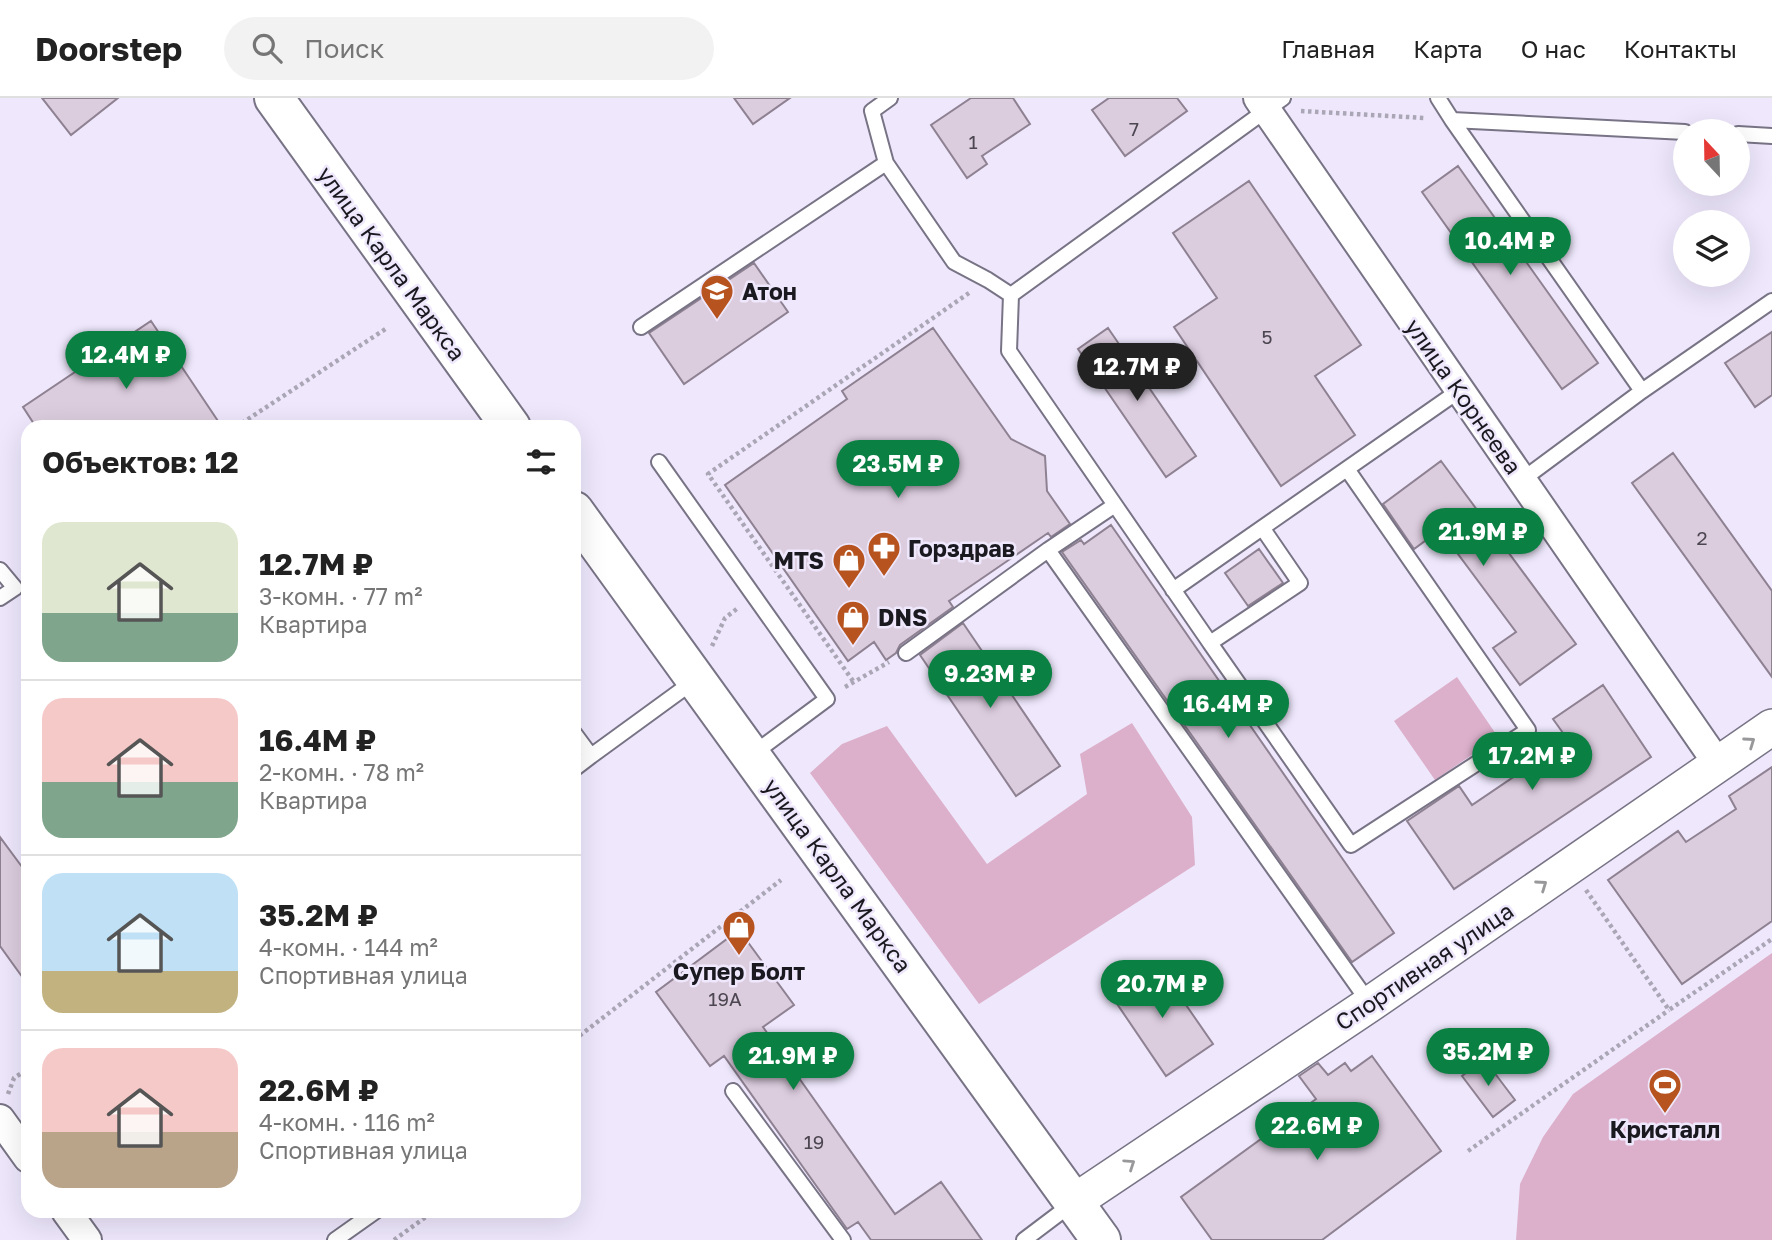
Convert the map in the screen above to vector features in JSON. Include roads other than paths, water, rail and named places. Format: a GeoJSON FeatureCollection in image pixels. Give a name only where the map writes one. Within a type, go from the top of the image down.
{"type":"FeatureCollection","features":[{"type":"Feature","properties":{"kind":"main road","name":"улица Карла Маркса"},"geometry":{"type":"LineString","coordinates":[[274,98],[505,420]]}},
{"type":"Feature","properties":{"kind":"main road","name":"улица Карла Маркса"},"geometry":{"type":"LineString","coordinates":[[581,521],[1101,1240]]}},
{"type":"Feature","properties":{"kind":"street","name":"улица Корнеева"},"geometry":{"type":"LineString","coordinates":[[1269,102],[1460,390],[1718,764]]}},
{"type":"Feature","properties":{"kind":"street","name":"Спортивная улица"},"geometry":{"type":"LineString","coordinates":[[1074,1202],[1370,1004],[1772,727]]}},
{"type":"Feature","properties":{"kind":"street"},"geometry":{"type":"LineString","coordinates":[[2,1111],[21,1145]]}},
{"type":"Feature","properties":{"kind":"street"},"geometry":{"type":"LineString","coordinates":[[71,1218],[87,1240]]}},
{"type":"Feature","properties":{"kind":"lane"},"geometry":{"type":"LineString","coordinates":[[863,98],[872,111],[886,163],[954,262],[988,279],[1011,295]]}},
{"type":"Feature","properties":{"kind":"lane"},"geometry":{"type":"LineString","coordinates":[[872,111],[890,98]]}},
{"type":"Feature","properties":{"kind":"lane"},"geometry":{"type":"LineString","coordinates":[[1438,98],[1642,391]]}},
{"type":"Feature","properties":{"kind":"lane"},"geometry":{"type":"LineString","coordinates":[[1011,295],[1269,102]]}},
{"type":"Feature","properties":{"kind":"lane"},"geometry":{"type":"LineString","coordinates":[[1452,120],[1673,131]]}},
{"type":"Feature","properties":{"kind":"lane"},"geometry":{"type":"LineString","coordinates":[[1750,135],[1772,136]]}},
{"type":"Feature","properties":{"kind":"lane"},"geometry":{"type":"LineString","coordinates":[[641,327],[886,163]]}},
{"type":"Feature","properties":{"kind":"lane"},"geometry":{"type":"LineString","coordinates":[[1011,295],[1009,351],[1351,845],[1528,730],[1347,469]]}},
{"type":"Feature","properties":{"kind":"lane"},"geometry":{"type":"LineString","coordinates":[[1522,480],[1642,391],[1772,301]]}},
{"type":"Feature","properties":{"kind":"lane"},"geometry":{"type":"LineString","coordinates":[[1172,590],[1460,390]]}},
{"type":"Feature","properties":{"kind":"lane"},"geometry":{"type":"LineString","coordinates":[[659,462],[827,699],[752,755]]}},
{"type":"Feature","properties":{"kind":"lane"},"geometry":{"type":"LineString","coordinates":[[906,653],[1115,505]]}},
{"type":"Feature","properties":{"kind":"lane"},"geometry":{"type":"LineString","coordinates":[[1210,643],[1300,583],[1263,529]]}},
{"type":"Feature","properties":{"kind":"lane"},"geometry":{"type":"LineString","coordinates":[[1048,550],[1370,1004]]}},
{"type":"Feature","properties":{"kind":"lane"},"geometry":{"type":"LineString","coordinates":[[0,570],[15,588],[0,598]]}},
{"type":"Feature","properties":{"kind":"lane"},"geometry":{"type":"LineString","coordinates":[[581,764],[697,679]]}},
{"type":"Feature","properties":{"kind":"lane"},"geometry":{"type":"LineString","coordinates":[[581,742],[591,756]]}},
{"type":"Feature","properties":{"kind":"lane"},"geometry":{"type":"LineString","coordinates":[[733,1091],[843,1240]]}},
{"type":"Feature","properties":{"kind":"lane"},"geometry":{"type":"LineString","coordinates":[[1024,1240],[1074,1202]]}},
{"type":"Feature","properties":{"kind":"lane"},"geometry":{"type":"LineString","coordinates":[[335,1240],[366,1218]]}},
{"type":"Feature","properties":{"kind":"place","name":"Атон"},"geometry":{"type":"Point","coordinates":[717,321]}},
{"type":"Feature","properties":{"kind":"place","name":"Горздрав"},"geometry":{"type":"Point","coordinates":[884,578]}},
{"type":"Feature","properties":{"kind":"place","name":"MTS"},"geometry":{"type":"Point","coordinates":[849,590]}},
{"type":"Feature","properties":{"kind":"place","name":"DNS"},"geometry":{"type":"Point","coordinates":[853,647]}},
{"type":"Feature","properties":{"kind":"place","name":"Супер Болт"},"geometry":{"type":"Point","coordinates":[739,957]}},
{"type":"Feature","properties":{"kind":"place","name":"Кристалл"},"geometry":{"type":"Point","coordinates":[1665,1115]}}]}
